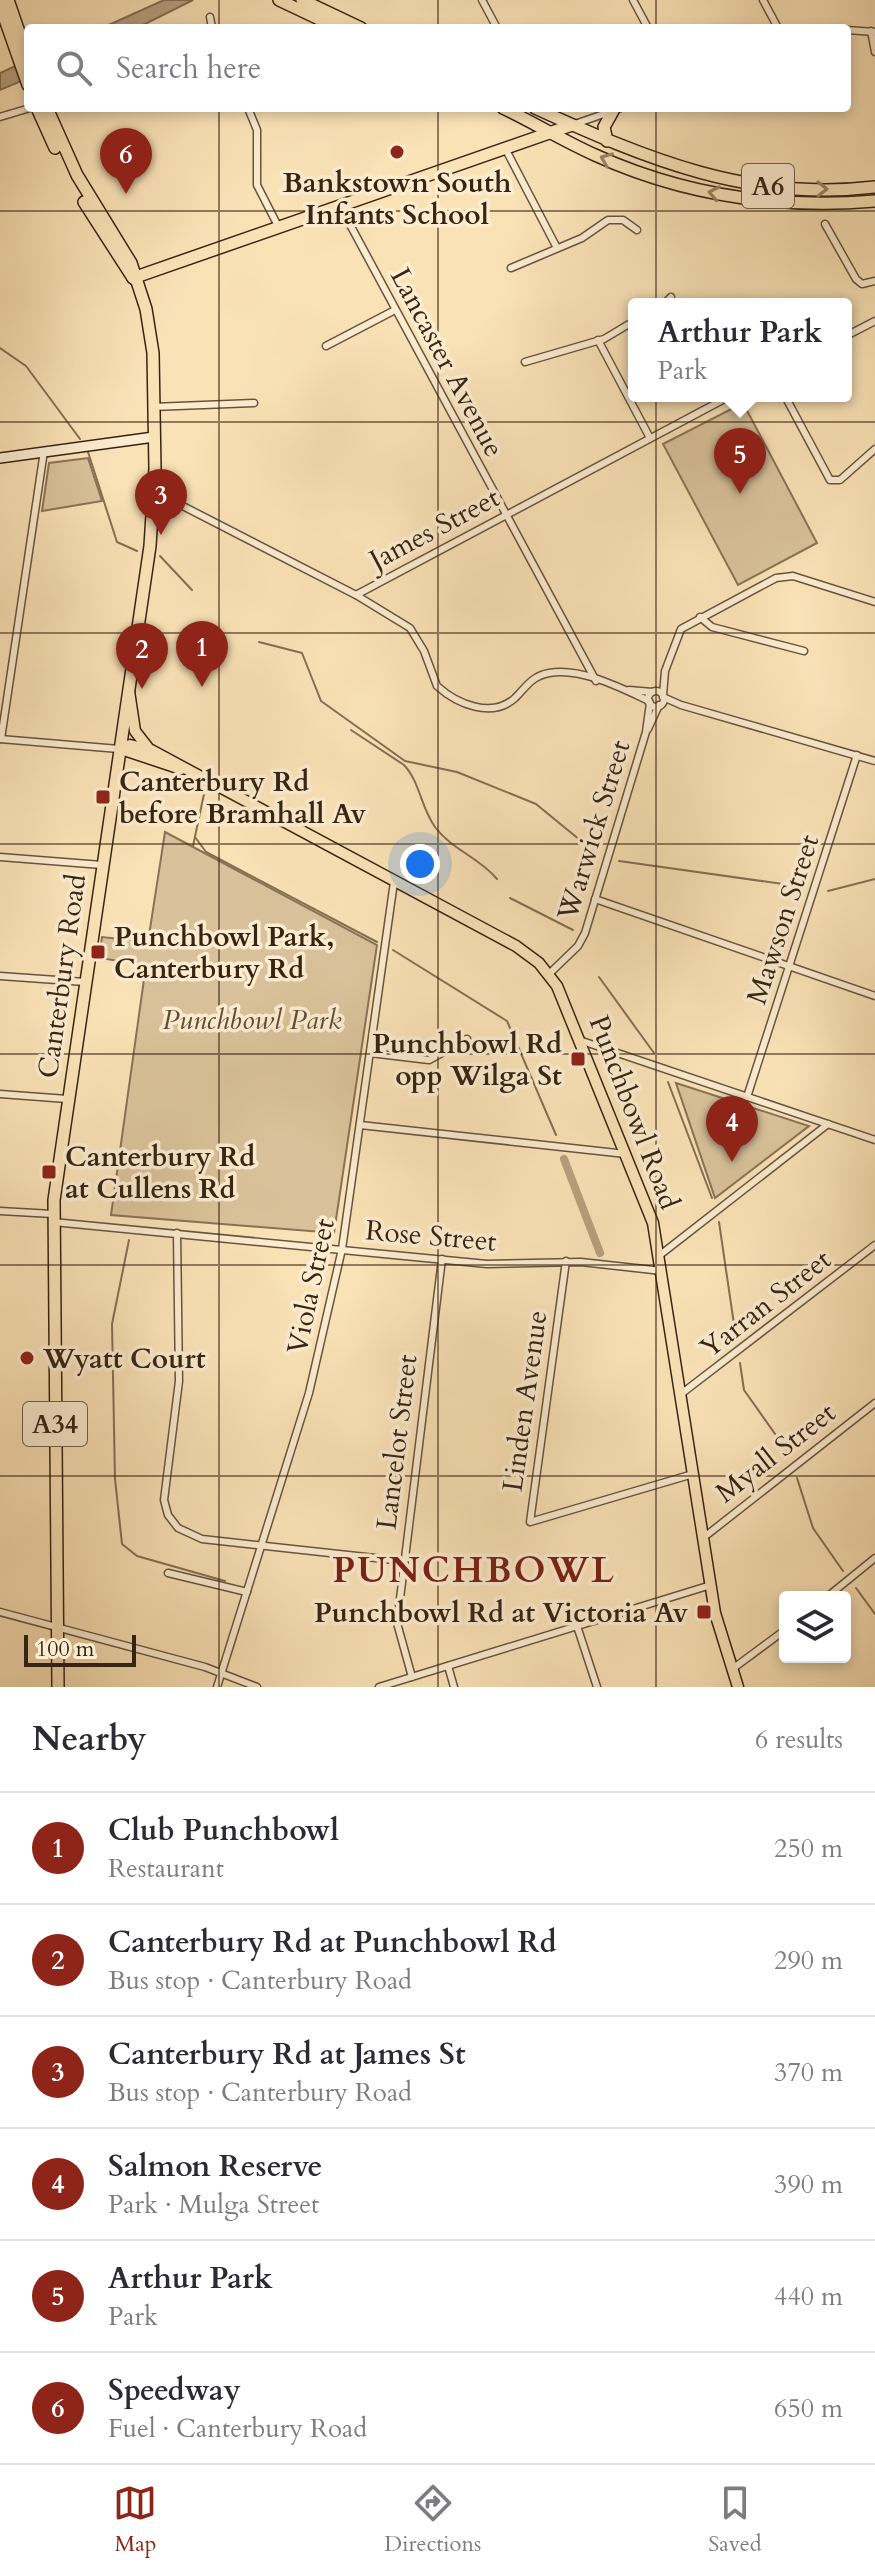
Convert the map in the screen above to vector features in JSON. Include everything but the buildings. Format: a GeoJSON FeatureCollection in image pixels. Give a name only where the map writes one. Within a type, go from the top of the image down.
{"type":"FeatureCollection","features":[{"type":"Feature","properties":{"kind":"highway"},"geometry":{"type":"LineString","coordinates":[[8,0],[24,56]]}},
{"type":"Feature","properties":{"kind":"highway"},"geometry":{"type":"LineString","coordinates":[[279,0],[330,24]]}},
{"type":"Feature","properties":{"kind":"highway"},"geometry":{"type":"LineString","coordinates":[[302,0],[353,24]]}},
{"type":"Feature","properties":{"kind":"highway"},"geometry":{"type":"LineString","coordinates":[[0,5],[24,57]]}},
{"type":"Feature","properties":{"kind":"highway","name":"Canterbury Road"},"geometry":{"type":"LineString","coordinates":[[39,112],[76,188],[143,297],[152,340],[155,496],[121,749],[67,1099],[53,1218],[58,1687]]}},
{"type":"Feature","properties":{"kind":"highway","name":"Canterbury Road"},"geometry":{"type":"LineString","coordinates":[[49,112],[73,168],[131,263],[133,278]]}},
{"type":"Feature","properties":{"kind":"highway","name":"A6"},"geometry":{"type":"LineString","coordinates":[[511,112],[620,165],[701,190],[799,204],[875,201]]}},
{"type":"Feature","properties":{"kind":"highway","name":"A6"},"geometry":{"type":"LineString","coordinates":[[544,112],[607,141],[679,168],[752,185],[819,189],[875,187]]}},
{"type":"Feature","properties":{"kind":"highway"},"geometry":{"type":"LineString","coordinates":[[607,141],[604,127],[615,112]]}},
{"type":"Feature","properties":{"kind":"highway"},"geometry":{"type":"LineString","coordinates":[[509,147],[521,129],[515,114]]}},
{"type":"Feature","properties":{"kind":"highway"},"geometry":{"type":"LineString","coordinates":[[133,278],[572,125]]}},
{"type":"Feature","properties":{"kind":"main road"},"geometry":{"type":"LineString","coordinates":[[0,458],[154,437]]}},
{"type":"Feature","properties":{"kind":"main road"},"geometry":{"type":"LineString","coordinates":[[129,689],[135,731],[151,750]]}},
{"type":"Feature","properties":{"kind":"main road"},"geometry":{"type":"LineString","coordinates":[[121,749],[130,745],[151,750]]}},
{"type":"Feature","properties":{"kind":"main road","name":"Punchbowl Road"},"geometry":{"type":"LineString","coordinates":[[121,749],[181,769]]}},
{"type":"Feature","properties":{"kind":"main road","name":"Punchbowl Road"},"geometry":{"type":"LineString","coordinates":[[151,750],[181,769],[516,946],[549,974],[565,1001],[582,1041],[653,1223],[720,1638],[738,1687]]}},
{"type":"Feature","properties":{"kind":"street"},"geometry":{"type":"LineString","coordinates":[[482,0],[495,24]]}},
{"type":"Feature","properties":{"kind":"street"},"geometry":{"type":"LineString","coordinates":[[633,0],[646,24]]}},
{"type":"Feature","properties":{"kind":"street"},"geometry":{"type":"LineString","coordinates":[[763,0],[776,24]]}},
{"type":"Feature","properties":{"kind":"street"},"geometry":{"type":"LineString","coordinates":[[210,17],[211,24]]}},
{"type":"Feature","properties":{"kind":"street"},"geometry":{"type":"LineString","coordinates":[[851,30],[873,31],[875,52]]}},
{"type":"Feature","properties":{"kind":"street"},"geometry":{"type":"LineString","coordinates":[[0,117],[24,110]]}},
{"type":"Feature","properties":{"kind":"street"},"geometry":{"type":"LineString","coordinates":[[250,112],[257,130],[255,177],[278,226]]}},
{"type":"Feature","properties":{"kind":"street"},"geometry":{"type":"LineString","coordinates":[[572,125],[611,112]]}},
{"type":"Feature","properties":{"kind":"street"},"geometry":{"type":"LineString","coordinates":[[509,147],[557,248]]}},
{"type":"Feature","properties":{"kind":"street","name":"Lancaster Avenue"},"geometry":{"type":"LineString","coordinates":[[339,205],[596,681]]}},
{"type":"Feature","properties":{"kind":"street"},"geometry":{"type":"LineString","coordinates":[[511,268],[582,238],[608,220],[623,220],[637,230]]}},
{"type":"Feature","properties":{"kind":"street"},"geometry":{"type":"LineString","coordinates":[[825,224],[856,279],[862,284],[875,281]]}},
{"type":"Feature","properties":{"kind":"street"},"geometry":{"type":"LineString","coordinates":[[326,346],[395,310]]}},
{"type":"Feature","properties":{"kind":"street"},"geometry":{"type":"LineString","coordinates":[[852,333],[875,321]]}},
{"type":"Feature","properties":{"kind":"street"},"geometry":{"type":"LineString","coordinates":[[525,362],[598,340],[628,324]]}},
{"type":"Feature","properties":{"kind":"street"},"geometry":{"type":"LineString","coordinates":[[598,340],[628,397]]}},
{"type":"Feature","properties":{"kind":"street"},"geometry":{"type":"LineString","coordinates":[[631,402],[650,438]]}},
{"type":"Feature","properties":{"kind":"street","name":"James Street"},"geometry":{"type":"LineString","coordinates":[[155,496],[175,502],[356,595],[719,402]]}},
{"type":"Feature","properties":{"kind":"street"},"geometry":{"type":"LineString","coordinates":[[788,402],[830,480],[840,480],[875,449]]}},
{"type":"Feature","properties":{"kind":"street"},"geometry":{"type":"LineString","coordinates":[[152,407],[254,403]]}},
{"type":"Feature","properties":{"kind":"street"},"geometry":{"type":"LineString","coordinates":[[44,451],[0,739],[121,749]]}},
{"type":"Feature","properties":{"kind":"street"},"geometry":{"type":"LineString","coordinates":[[653,692],[665,671],[681,629],[786,575],[875,602]]}},
{"type":"Feature","properties":{"kind":"street"},"geometry":{"type":"LineString","coordinates":[[356,595],[404,623],[421,645],[437,686],[476,707],[502,706],[532,679],[550,672],[579,674],[626,689],[653,692],[681,705],[875,761]]}},
{"type":"Feature","properties":{"kind":"street"},"geometry":{"type":"LineString","coordinates":[[700,617],[712,627],[804,651]]}},
{"type":"Feature","properties":{"kind":"street"},"geometry":{"type":"LineString","coordinates":[[663,696],[665,671]]}},
{"type":"Feature","properties":{"kind":"street"},"geometry":{"type":"LineString","coordinates":[[626,689],[649,702],[681,705]]}},
{"type":"Feature","properties":{"kind":"street","name":"Warwick Street"},"geometry":{"type":"LineString","coordinates":[[646,732],[653,692]]}},
{"type":"Feature","properties":{"kind":"street","name":"Warwick Street"},"geometry":{"type":"LineString","coordinates":[[549,974],[581,942],[646,732],[663,696]]}},
{"type":"Feature","properties":{"kind":"street","name":"Mawson Street"},"geometry":{"type":"LineString","coordinates":[[747,1097],[857,755]]}},
{"type":"Feature","properties":{"kind":"street"},"geometry":{"type":"LineString","coordinates":[[0,857],[102,865]]}},
{"type":"Feature","properties":{"kind":"street","name":"Viola Street"},"geometry":{"type":"LineString","coordinates":[[217,1687],[309,1393],[342,1249],[394,882]]}},
{"type":"Feature","properties":{"kind":"street"},"geometry":{"type":"LineString","coordinates":[[595,899],[875,996]]}},
{"type":"Feature","properties":{"kind":"street"},"geometry":{"type":"LineString","coordinates":[[0,976],[85,982]]}},
{"type":"Feature","properties":{"kind":"street"},"geometry":{"type":"LineString","coordinates":[[370,1053],[429,1060],[467,1039]]}},
{"type":"Feature","properties":{"kind":"street"},"geometry":{"type":"LineString","coordinates":[[582,1041],[875,1140]]}},
{"type":"Feature","properties":{"kind":"street"},"geometry":{"type":"LineString","coordinates":[[0,1094],[67,1099]]}},
{"type":"Feature","properties":{"kind":"street"},"geometry":{"type":"LineString","coordinates":[[660,1255],[828,1124]]}},
{"type":"Feature","properties":{"kind":"street"},"geometry":{"type":"LineString","coordinates":[[360,1125],[626,1154]]}},
{"type":"Feature","properties":{"kind":"street","name":"Rose Street"},"geometry":{"type":"LineString","coordinates":[[0,1211],[177,1233],[442,1259],[504,1264],[566,1261],[662,1271]]}},
{"type":"Feature","properties":{"kind":"street"},"geometry":{"type":"LineString","coordinates":[[177,1233],[179,1381],[165,1507],[172,1522],[189,1535],[261,1547],[403,1561]]}},
{"type":"Feature","properties":{"kind":"street","name":"Yarran Street"},"geometry":{"type":"LineString","coordinates":[[681,1394],[875,1245]]}},
{"type":"Feature","properties":{"kind":"street","name":"Lancelot Street"},"geometry":{"type":"LineString","coordinates":[[412,1677],[397,1623],[442,1259]]}},
{"type":"Feature","properties":{"kind":"street","name":"Linden Avenue"},"geometry":{"type":"LineString","coordinates":[[566,1261],[530,1522],[693,1474]]}},
{"type":"Feature","properties":{"kind":"street","name":"Myall Street"},"geometry":{"type":"LineString","coordinates":[[703,1538],[875,1403]]}},
{"type":"Feature","properties":{"kind":"street"},"geometry":{"type":"LineString","coordinates":[[834,1591],[875,1558]]}},
{"type":"Feature","properties":{"kind":"street"},"geometry":{"type":"LineString","coordinates":[[168,1573],[247,1592]]}},
{"type":"Feature","properties":{"kind":"street"},"geometry":{"type":"LineString","coordinates":[[379,1687],[711,1585]]}},
{"type":"Feature","properties":{"kind":"street"},"geometry":{"type":"LineString","coordinates":[[0,1612],[222,1673],[257,1687]]}},
{"type":"Feature","properties":{"kind":"street"},"geometry":{"type":"LineString","coordinates":[[577,1626],[597,1687]]}},
{"type":"Feature","properties":{"kind":"street"},"geometry":{"type":"LineString","coordinates":[[731,1670],[779,1634]]}},
{"type":"Feature","properties":{"kind":"street"},"geometry":{"type":"LineString","coordinates":[[448,1666],[454,1687]]}},
{"type":"Feature","properties":{"kind":"green space"},"geometry":{"type":"Polygon","coordinates":[[[743,403],[817,543],[738,585],[663,444],[743,403]]]}},
{"type":"Feature","properties":{"kind":"green space"},"geometry":{"type":"Polygon","coordinates":[[[88,458],[102,501],[42,511],[49,463],[88,458]]]}},
{"type":"Feature","properties":{"kind":"green space","name":"Punchbowl Park"},"geometry":{"type":"Polygon","coordinates":[[[165,832],[377,945],[334,1233],[111,1215],[146,965],[99,958],[102,937],[148,942],[165,832]]]}},
{"type":"Feature","properties":{"kind":"green space"},"geometry":{"type":"Polygon","coordinates":[[[676,1083],[809,1126],[715,1198],[676,1083]]]}},
{"type":"Feature","properties":{"kind":"shaded area"},"geometry":{"type":"Polygon","coordinates":[[[164,0],[193,0],[145,24],[111,24],[164,0]]]}},
{"type":"Feature","properties":{"kind":"shaded area"},"geometry":{"type":"Polygon","coordinates":[[[24,62],[24,80],[0,90],[0,73],[24,62]]]}},
{"type":"Feature","properties":{"kind":"waterway"},"geometry":{"type":"LineString","coordinates":[[0,348],[26,366],[80,439]]}},
{"type":"Feature","properties":{"kind":"waterway"},"geometry":{"type":"LineString","coordinates":[[88,452],[117,542],[137,551]]}},
{"type":"Feature","properties":{"kind":"waterway"},"geometry":{"type":"LineString","coordinates":[[160,556],[192,590]]}},
{"type":"Feature","properties":{"kind":"waterway"},"geometry":{"type":"LineString","coordinates":[[259,642],[302,653],[321,701],[405,761],[457,772],[536,804],[597,854]]}},
{"type":"Feature","properties":{"kind":"waterway"},"geometry":{"type":"LineString","coordinates":[[351,730],[404,765],[414,779],[435,827],[449,842],[497,879]]}},
{"type":"Feature","properties":{"kind":"waterway"},"geometry":{"type":"LineString","coordinates":[[193,846],[204,794]]}},
{"type":"Feature","properties":{"kind":"waterway"},"geometry":{"type":"LineString","coordinates":[[195,837],[206,852],[377,942]]}},
{"type":"Feature","properties":{"kind":"waterway"},"geometry":{"type":"LineString","coordinates":[[619,861],[804,887]]}},
{"type":"Feature","properties":{"kind":"waterway"},"geometry":{"type":"LineString","coordinates":[[828,891],[875,879]]}},
{"type":"Feature","properties":{"kind":"waterway"},"geometry":{"type":"LineString","coordinates":[[510,898],[573,930]]}},
{"type":"Feature","properties":{"kind":"waterway"},"geometry":{"type":"LineString","coordinates":[[393,950],[507,1021],[556,1135]]}},
{"type":"Feature","properties":{"kind":"waterway"},"geometry":{"type":"LineString","coordinates":[[599,977],[654,1053]]}},
{"type":"Feature","properties":{"kind":"waterway"},"geometry":{"type":"LineString","coordinates":[[668,1082],[712,1198]]}},
{"type":"Feature","properties":{"kind":"waterway"},"geometry":{"type":"LineString","coordinates":[[564,1159],[600,1253]]}},
{"type":"Feature","properties":{"kind":"waterway"},"geometry":{"type":"LineString","coordinates":[[719,1222],[736,1338]]}},
{"type":"Feature","properties":{"kind":"waterway"},"geometry":{"type":"LineString","coordinates":[[129,1240],[112,1324],[115,1479],[122,1544],[137,1556],[225,1581]]}},
{"type":"Feature","properties":{"kind":"waterway"},"geometry":{"type":"LineString","coordinates":[[740,1363],[744,1390],[790,1455]]}},
{"type":"Feature","properties":{"kind":"waterway"},"geometry":{"type":"LineString","coordinates":[[797,1478],[813,1528],[843,1571]]}},
{"type":"Feature","properties":{"kind":"waterway"},"geometry":{"type":"LineString","coordinates":[[856,1588],[875,1614]]}},
{"type":"Feature","properties":{"kind":"place","name":"Bankstown South Infants School"},"geometry":{"type":"Point","coordinates":[397,152]}},
{"type":"Feature","properties":{"kind":"place","name":"Speedway"},"geometry":{"type":"Point","coordinates":[126,194]}},
{"type":"Feature","properties":{"kind":"place","name":"Arthur Park"},"geometry":{"type":"Point","coordinates":[740,494]}},
{"type":"Feature","properties":{"kind":"place","name":"Canterbury Rd at James St"},"geometry":{"type":"Point","coordinates":[161,535]}},
{"type":"Feature","properties":{"kind":"place","name":"Club Punchbowl"},"geometry":{"type":"Point","coordinates":[202,687]}},
{"type":"Feature","properties":{"kind":"place","name":"Canterbury Rd at Punchbowl Rd"},"geometry":{"type":"Point","coordinates":[142,689]}},
{"type":"Feature","properties":{"kind":"place","name":"Canterbury Rd before Bramhall Av"},"geometry":{"type":"Point","coordinates":[103,797]}},
{"type":"Feature","properties":{"kind":"place","name":"Punchbowl Park, Canterbury Rd"},"geometry":{"type":"Point","coordinates":[98,952]}},
{"type":"Feature","properties":{"kind":"place","name":"Punchbowl Rd opp Wilga St"},"geometry":{"type":"Point","coordinates":[578,1059]}},
{"type":"Feature","properties":{"kind":"place","name":"Salmon Reserve"},"geometry":{"type":"Point","coordinates":[732,1162]}},
{"type":"Feature","properties":{"kind":"place","name":"Canterbury Rd at Cullens Rd"},"geometry":{"type":"Point","coordinates":[49,1172]}},
{"type":"Feature","properties":{"kind":"place","name":"Wyatt Court"},"geometry":{"type":"Point","coordinates":[27,1358]}},
{"type":"Feature","properties":{"kind":"place","name":"Punchbowl Rd at Victoria Av"},"geometry":{"type":"Point","coordinates":[704,1612]}},
{"type":"Feature","properties":{"kind":"district","name":"PUNCHBOWL"},"geometry":{"type":"Point","coordinates":[474,1569]}}]}
